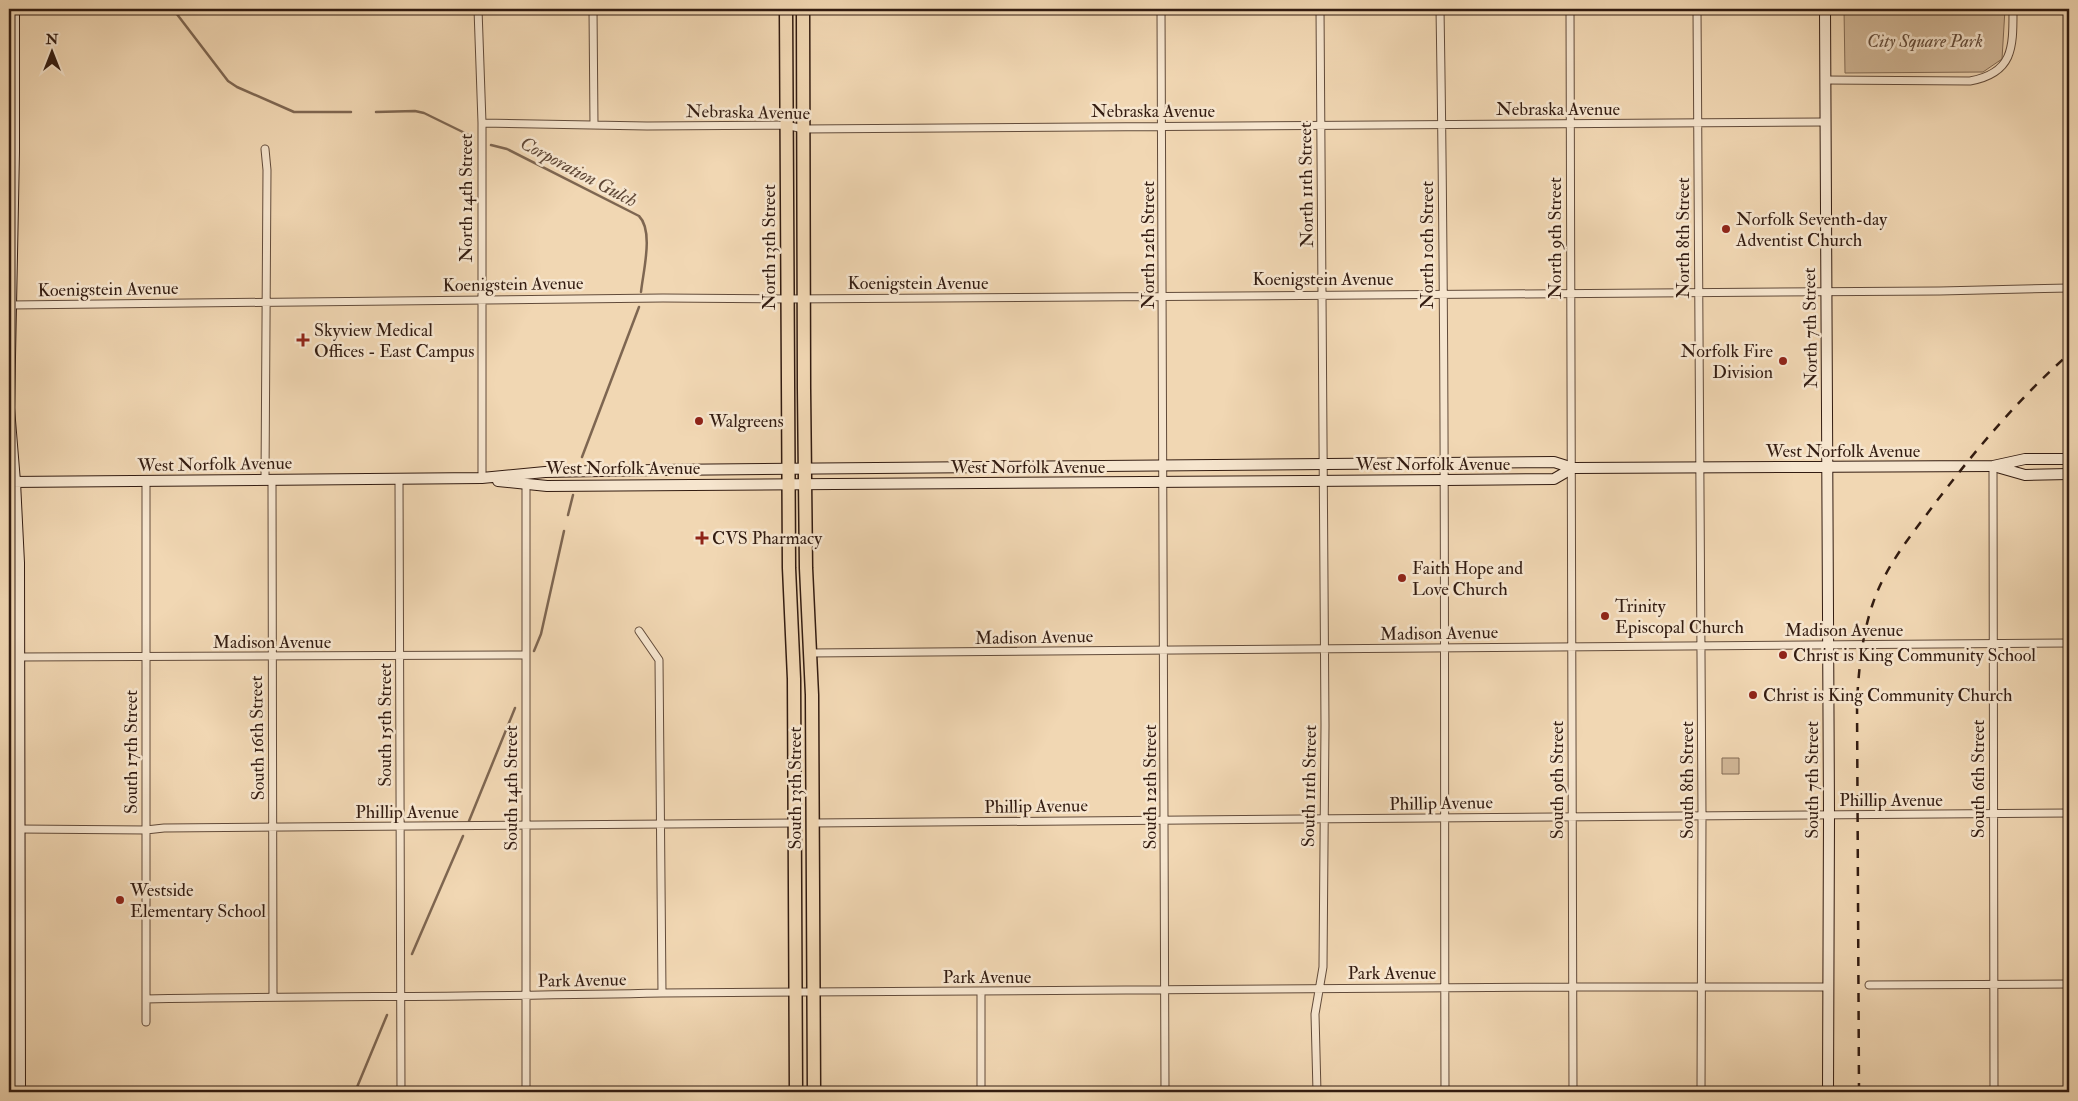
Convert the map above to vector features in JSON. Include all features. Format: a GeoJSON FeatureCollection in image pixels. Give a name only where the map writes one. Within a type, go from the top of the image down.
{"type":"FeatureCollection","features":[{"type":"Feature","properties":{"kind":"highway","name":"North 13th Street"},"geometry":{"type":"LineString","coordinates":[[786,9],[789,484]]}},
{"type":"Feature","properties":{"kind":"highway","name":"North 13th Street"},"geometry":{"type":"LineString","coordinates":[[803,9],[805,484]]}},
{"type":"Feature","properties":{"kind":"highway","name":"South 13th Street"},"geometry":{"type":"LineString","coordinates":[[789,484],[796,823],[796,1092]]}},
{"type":"Feature","properties":{"kind":"highway","name":"South 13th Street"},"geometry":{"type":"LineString","coordinates":[[805,484],[813,824],[814,1092]]}},
{"type":"Feature","properties":{"kind":"main road"},"geometry":{"type":"LineString","coordinates":[[14,9],[9,408],[18,563],[13,644],[18,658],[14,766],[19,829],[20,1092]]}},
{"type":"Feature","properties":{"kind":"main road","name":"North 7th Street"},"geometry":{"type":"LineString","coordinates":[[1825,9],[1827,468]]}},
{"type":"Feature","properties":{"kind":"main road","name":"West Norfolk Avenue"},"geometry":{"type":"LineString","coordinates":[[12,482],[482,478],[546,472],[1554,462],[1572,468],[1827,468],[1994,466],[2025,459],[2069,459]]}},
{"type":"Feature","properties":{"kind":"main road","name":"West Norfolk Avenue"},"geometry":{"type":"LineString","coordinates":[[1994,466],[2025,475],[2069,474]]}},
{"type":"Feature","properties":{"kind":"main road","name":"West Norfolk Avenue"},"geometry":{"type":"LineString","coordinates":[[482,478],[547,486],[1554,479],[1572,468]]}},
{"type":"Feature","properties":{"kind":"main road","name":"South 7th Street"},"geometry":{"type":"LineString","coordinates":[[1827,468],[1828,1092]]}},
{"type":"Feature","properties":{"kind":"street","name":"North 14th Street"},"geometry":{"type":"LineString","coordinates":[[478,9],[482,123],[482,478]]}},
{"type":"Feature","properties":{"kind":"street"},"geometry":{"type":"LineString","coordinates":[[593,9],[594,125]]}},
{"type":"Feature","properties":{"kind":"street","name":"North 12th Street"},"geometry":{"type":"LineString","coordinates":[[1161,9],[1164,482]]}},
{"type":"Feature","properties":{"kind":"street","name":"North 11th Street"},"geometry":{"type":"LineString","coordinates":[[1320,9],[1324,480]]}},
{"type":"Feature","properties":{"kind":"street","name":"North 10th Street"},"geometry":{"type":"LineString","coordinates":[[1440,9],[1446,648],[1445,1092]]}},
{"type":"Feature","properties":{"kind":"street","name":"North 9th Street"},"geometry":{"type":"LineString","coordinates":[[1570,9],[1572,468]]}},
{"type":"Feature","properties":{"kind":"street","name":"North 8th Street"},"geometry":{"type":"LineString","coordinates":[[1697,9],[1701,468]]}},
{"type":"Feature","properties":{"kind":"street"},"geometry":{"type":"LineString","coordinates":[[1825,80],[1970,80],[1985,78],[1998,70],[2012,51],[2013,9]]}},
{"type":"Feature","properties":{"kind":"street","name":"Nebraska Avenue"},"geometry":{"type":"LineString","coordinates":[[482,123],[594,125],[786,124],[803,129],[1824,122]]}},
{"type":"Feature","properties":{"kind":"street","name":"South 16th Street"},"geometry":{"type":"LineString","coordinates":[[265,149],[267,170],[266,302],[274,997]]}},
{"type":"Feature","properties":{"kind":"street","name":"Koenigstein Avenue"},"geometry":{"type":"LineString","coordinates":[[10,310],[266,302],[481,299],[787,299],[1698,293],[2069,288]]}},
{"type":"Feature","properties":{"kind":"street","name":"South 6th Street"},"geometry":{"type":"LineString","coordinates":[[1994,466],[1994,1092]]}},
{"type":"Feature","properties":{"kind":"street","name":"South 9th Street"},"geometry":{"type":"LineString","coordinates":[[1572,468],[1573,818],[1571,987],[1573,1092]]}},
{"type":"Feature","properties":{"kind":"street","name":"South 8th Street"},"geometry":{"type":"LineString","coordinates":[[1701,468],[1702,1092]]}},
{"type":"Feature","properties":{"kind":"street","name":"South 15th Street"},"geometry":{"type":"LineString","coordinates":[[399,478],[401,1092]]}},
{"type":"Feature","properties":{"kind":"street","name":"South 11th Street"},"geometry":{"type":"LineString","coordinates":[[1317,1092],[1315,1014],[1323,967],[1324,480]]}},
{"type":"Feature","properties":{"kind":"street","name":"South 17th Street"},"geometry":{"type":"LineString","coordinates":[[146,481],[146,1022]]}},
{"type":"Feature","properties":{"kind":"street","name":"South 12th Street"},"geometry":{"type":"LineString","coordinates":[[1164,482],[1165,1092]]}},
{"type":"Feature","properties":{"kind":"street","name":"South 14th Street"},"geometry":{"type":"LineString","coordinates":[[526,484],[526,1092]]}},
{"type":"Feature","properties":{"kind":"street"},"geometry":{"type":"LineString","coordinates":[[639,630],[659,660],[662,993]]}},
{"type":"Feature","properties":{"kind":"street","name":"Madison Avenue"},"geometry":{"type":"LineString","coordinates":[[810,653],[2069,643]]}},
{"type":"Feature","properties":{"kind":"street","name":"Madison Avenue"},"geometry":{"type":"LineString","coordinates":[[18,658],[526,655]]}},
{"type":"Feature","properties":{"kind":"street","name":"Phillip Avenue"},"geometry":{"type":"LineString","coordinates":[[813,824],[1165,819],[1573,818],[2069,813]]}},
{"type":"Feature","properties":{"kind":"street","name":"Phillip Avenue"},"geometry":{"type":"LineString","coordinates":[[19,829],[146,830],[164,828],[796,823]]}},
{"type":"Feature","properties":{"kind":"street"},"geometry":{"type":"LineString","coordinates":[[1869,985],[2069,984]]}},
{"type":"Feature","properties":{"kind":"street","name":"Park Avenue"},"geometry":{"type":"LineString","coordinates":[[146,999],[662,993],[1829,987]]}},
{"type":"Feature","properties":{"kind":"street"},"geometry":{"type":"LineString","coordinates":[[981,992],[981,1092]]}},
{"type":"Feature","properties":{"kind":"green space","name":"City Square Park"},"geometry":{"type":"Polygon","coordinates":[[[1844,9],[2005,9],[2002,59],[1983,72],[1845,73],[1844,9]]]}},
{"type":"Feature","properties":{"kind":"green space"},"geometry":{"type":"Polygon","coordinates":[[[1722,758],[1739,758],[1739,774],[1722,774],[1722,758]]]}},
{"type":"Feature","properties":{"kind":"waterway","name":"Corporation Gulch"},"geometry":{"type":"LineString","coordinates":[[173,9],[228,81],[237,87],[294,112],[351,112]]}},
{"type":"Feature","properties":{"kind":"waterway","name":"Corporation Gulch"},"geometry":{"type":"LineString","coordinates":[[376,112],[415,111],[424,113],[473,137]]}},
{"type":"Feature","properties":{"kind":"waterway","name":"Corporation Gulch"},"geometry":{"type":"LineString","coordinates":[[491,145],[507,149],[639,216],[646,231],[647,241],[641,292]]}},
{"type":"Feature","properties":{"kind":"waterway","name":"Corporation Gulch"},"geometry":{"type":"LineString","coordinates":[[582,457],[639,307]]}},
{"type":"Feature","properties":{"kind":"waterway","name":"Corporation Gulch"},"geometry":{"type":"LineString","coordinates":[[568,515],[573,495]]}},
{"type":"Feature","properties":{"kind":"waterway","name":"Corporation Gulch"},"geometry":{"type":"LineString","coordinates":[[534,651],[541,634],[564,531]]}},
{"type":"Feature","properties":{"kind":"waterway","name":"Corporation Gulch"},"geometry":{"type":"LineString","coordinates":[[469,821],[515,708]]}},
{"type":"Feature","properties":{"kind":"waterway","name":"Corporation Gulch"},"geometry":{"type":"LineString","coordinates":[[412,954],[463,836]]}},
{"type":"Feature","properties":{"kind":"waterway","name":"Corporation Gulch"},"geometry":{"type":"LineString","coordinates":[[355,1092],[387,1015]]}},
{"type":"Feature","properties":{"kind":"railway"},"geometry":{"type":"LineString","coordinates":[[1859,1092],[1857,701],[1862,651],[1869,615],[1878,590],[1905,543],[1946,489],[2013,409],[2069,354]]}},
{"type":"Feature","properties":{"kind":"place","name":"Norfolk Seventh-day Adventist Church"},"geometry":{"type":"Point","coordinates":[1726,229]}},
{"type":"Feature","properties":{"kind":"place","name":"Skyview Medical Offices - East Campus"},"geometry":{"type":"Point","coordinates":[303,340]}},
{"type":"Feature","properties":{"kind":"place","name":"Norfolk Fire Division"},"geometry":{"type":"Point","coordinates":[1783,361]}},
{"type":"Feature","properties":{"kind":"place","name":"Walgreens"},"geometry":{"type":"Point","coordinates":[699,421]}},
{"type":"Feature","properties":{"kind":"place","name":"CVS Pharmacy"},"geometry":{"type":"Point","coordinates":[702,538]}},
{"type":"Feature","properties":{"kind":"place","name":"Faith Hope and Love Church"},"geometry":{"type":"Point","coordinates":[1402,578]}},
{"type":"Feature","properties":{"kind":"place","name":"Trinity Episcopal Church"},"geometry":{"type":"Point","coordinates":[1605,616]}},
{"type":"Feature","properties":{"kind":"place","name":"Christ is King Community School"},"geometry":{"type":"Point","coordinates":[1783,655]}},
{"type":"Feature","properties":{"kind":"place","name":"Christ is King Community Church"},"geometry":{"type":"Point","coordinates":[1753,695]}},
{"type":"Feature","properties":{"kind":"place","name":"Westside Elementary School"},"geometry":{"type":"Point","coordinates":[120,900]}}]}
